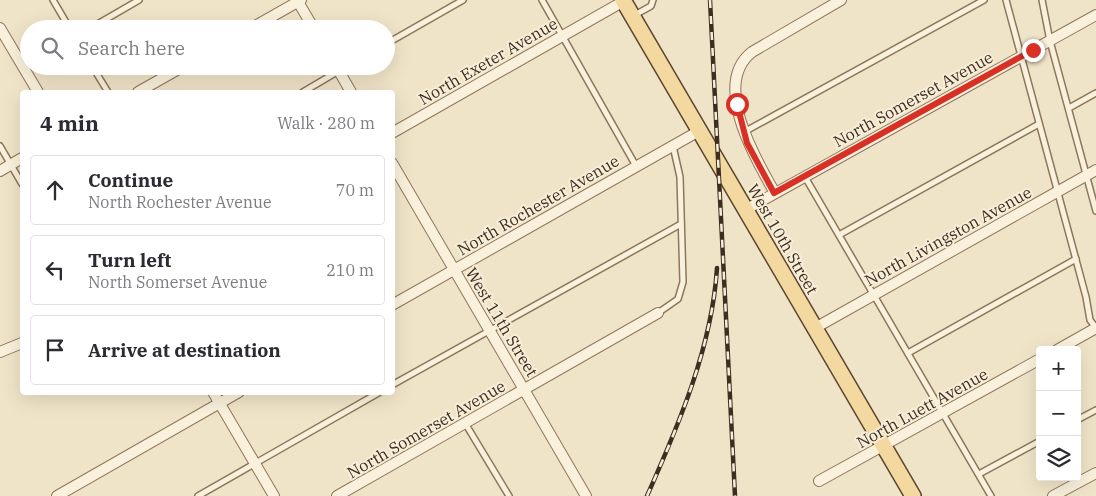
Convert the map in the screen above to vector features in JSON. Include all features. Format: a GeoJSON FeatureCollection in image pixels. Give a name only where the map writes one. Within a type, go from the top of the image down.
{"type":"FeatureCollection","features":[{"type":"Feature","properties":{"kind":"main road","name":"West 10th Street"},"geometry":{"type":"LineString","coordinates":[[624,1],[913,496]]}},
{"type":"Feature","properties":{"kind":"street"},"geometry":{"type":"LineString","coordinates":[[774,193],[743,132],[736,91],[738,71],[742,62],[752,52],[841,0]]}},
{"type":"Feature","properties":{"kind":"street"},"geometry":{"type":"LineString","coordinates":[[265,20],[298,1],[309,20]]}},
{"type":"Feature","properties":{"kind":"street","name":"North Exeter Avenue"},"geometry":{"type":"LineString","coordinates":[[395,131],[624,1]]}},
{"type":"Feature","properties":{"kind":"street","name":"North Somerset Avenue"},"geometry":{"type":"LineString","coordinates":[[745,210],[1096,15]]}},
{"type":"Feature","properties":{"kind":"street"},"geometry":{"type":"LineString","coordinates":[[0,28],[20,62]]}},
{"type":"Feature","properties":{"kind":"street"},"geometry":{"type":"LineString","coordinates":[[28,75],[37,90]]}},
{"type":"Feature","properties":{"kind":"street"},"geometry":{"type":"LineString","coordinates":[[142,90],[168,75]]}},
{"type":"Feature","properties":{"kind":"street"},"geometry":{"type":"LineString","coordinates":[[343,75],[350,90]]}},
{"type":"Feature","properties":{"kind":"street","name":"North Rochester Avenue"},"geometry":{"type":"LineString","coordinates":[[395,301],[699,131]]}},
{"type":"Feature","properties":{"kind":"street"},"geometry":{"type":"LineString","coordinates":[[0,171],[20,159]]}},
{"type":"Feature","properties":{"kind":"street","name":"West 11th Street"},"geometry":{"type":"LineString","coordinates":[[395,168],[586,496]]}},
{"type":"Feature","properties":{"kind":"street","name":"North Livingston Avenue"},"geometry":{"type":"LineString","coordinates":[[814,328],[1092,173]]}},
{"type":"Feature","properties":{"kind":"street","name":"North Somerset Avenue"},"geometry":{"type":"LineString","coordinates":[[337,496],[525,390],[658,312]]}},
{"type":"Feature","properties":{"kind":"street"},"geometry":{"type":"LineString","coordinates":[[1064,346],[1096,329]]}},
{"type":"Feature","properties":{"kind":"street"},"geometry":{"type":"LineString","coordinates":[[0,352],[20,344]]}},
{"type":"Feature","properties":{"kind":"street","name":"North Luett Avenue"},"geometry":{"type":"LineString","coordinates":[[819,482],[1036,361]]}},
{"type":"Feature","properties":{"kind":"street"},"geometry":{"type":"LineString","coordinates":[[215,395],[274,496]]}},
{"type":"Feature","properties":{"kind":"street"},"geometry":{"type":"LineString","coordinates":[[57,496],[234,395]]}},
{"type":"Feature","properties":{"kind":"street"},"geometry":{"type":"LineString","coordinates":[[1053,496],[1096,472]]}},
{"type":"Feature","properties":{"kind":"lane"},"geometry":{"type":"LineString","coordinates":[[53,0],[65,20]]}},
{"type":"Feature","properties":{"kind":"lane"},"geometry":{"type":"LineString","coordinates":[[105,20],[139,0]]}},
{"type":"Feature","properties":{"kind":"lane"},"geometry":{"type":"LineString","coordinates":[[395,39],[463,0]]}},
{"type":"Feature","properties":{"kind":"lane"},"geometry":{"type":"LineString","coordinates":[[542,0],[636,167]]}},
{"type":"Feature","properties":{"kind":"lane"},"geometry":{"type":"LineString","coordinates":[[633,16],[650,6],[653,0]]}},
{"type":"Feature","properties":{"kind":"lane"},"geometry":{"type":"LineString","coordinates":[[743,132],[984,0]]}},
{"type":"Feature","properties":{"kind":"lane"},"geometry":{"type":"LineString","coordinates":[[1006,0],[1076,259],[1090,320],[1096,329]]}},
{"type":"Feature","properties":{"kind":"lane"},"geometry":{"type":"LineString","coordinates":[[1042,0],[1050,41],[1069,108],[1092,173],[1096,211]]}},
{"type":"Feature","properties":{"kind":"lane"},"geometry":{"type":"LineString","coordinates":[[98,75],[107,90]]}},
{"type":"Feature","properties":{"kind":"lane"},"geometry":{"type":"LineString","coordinates":[[305,90],[329,75]]}},
{"type":"Feature","properties":{"kind":"lane"},"geometry":{"type":"LineString","coordinates":[[1069,108],[1096,93]]}},
{"type":"Feature","properties":{"kind":"lane"},"geometry":{"type":"LineString","coordinates":[[839,235],[1039,124]]}},
{"type":"Feature","properties":{"kind":"lane"},"geometry":{"type":"LineString","coordinates":[[0,146],[20,180]]}},
{"type":"Feature","properties":{"kind":"lane"},"geometry":{"type":"LineString","coordinates":[[658,312],[678,299],[683,282],[680,177],[674,146]]}},
{"type":"Feature","properties":{"kind":"lane"},"geometry":{"type":"LineString","coordinates":[[805,176],[991,496]]}},
{"type":"Feature","properties":{"kind":"lane"},"geometry":{"type":"LineString","coordinates":[[395,384],[681,224]]}},
{"type":"Feature","properties":{"kind":"lane"},"geometry":{"type":"LineString","coordinates":[[908,353],[1076,259]]}},
{"type":"Feature","properties":{"kind":"lane"},"geometry":{"type":"LineString","coordinates":[[198,496],[375,395]]}},
{"type":"Feature","properties":{"kind":"lane"},"geometry":{"type":"LineString","coordinates":[[1081,418],[1096,410]]}},
{"type":"Feature","properties":{"kind":"lane"},"geometry":{"type":"LineString","coordinates":[[466,423],[508,496]]}},
{"type":"Feature","properties":{"kind":"lane"},"geometry":{"type":"LineString","coordinates":[[979,474],[1036,443]]}},
{"type":"Feature","properties":{"kind":"railway"},"geometry":{"type":"LineString","coordinates":[[710,0],[735,496]]}},
{"type":"Feature","properties":{"kind":"railway"},"geometry":{"type":"LineString","coordinates":[[647,496],[682,413],[701,356],[714,298],[717,268]]}},
{"type":"Feature","properties":{"kind":"route"},"geometry":{"type":"LineString","coordinates":[[737,104],[740,122],[747,143],[774,193],[1033,50]]}}]}
